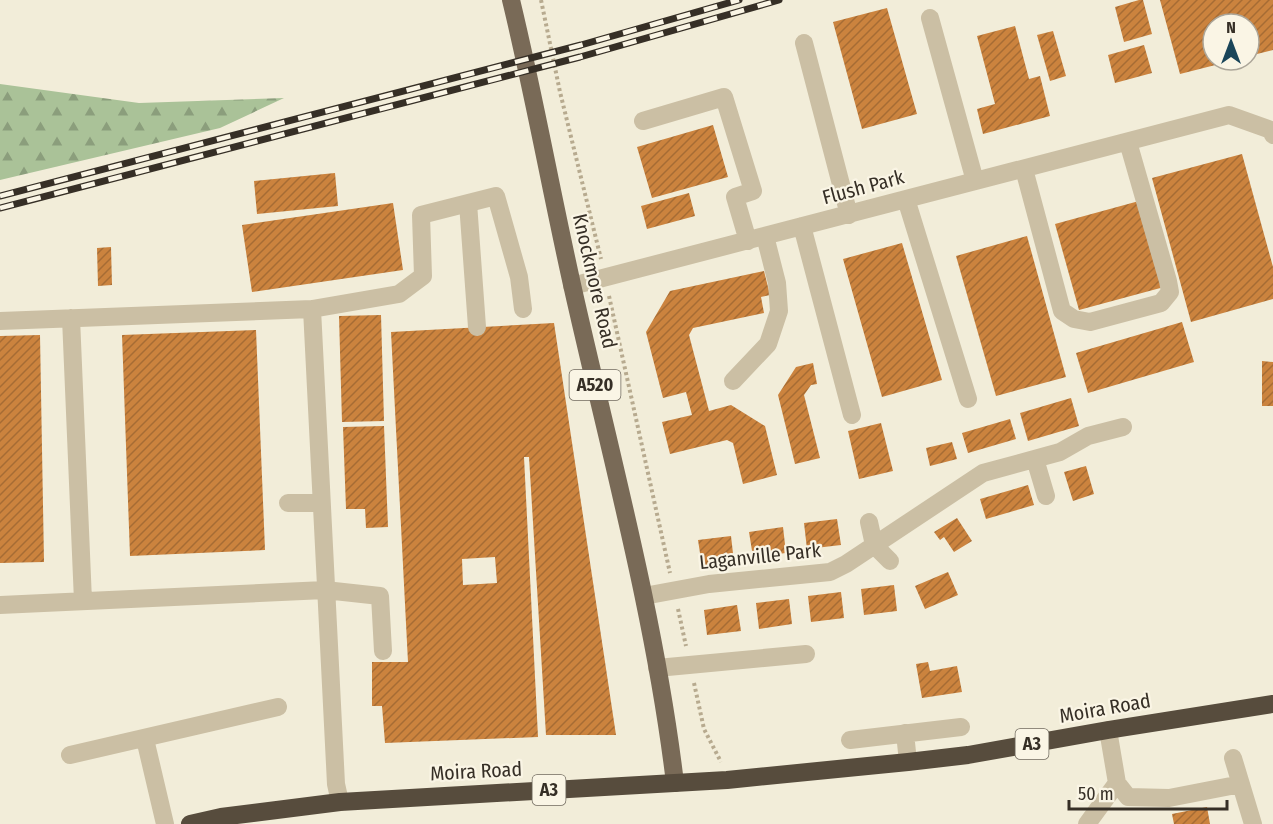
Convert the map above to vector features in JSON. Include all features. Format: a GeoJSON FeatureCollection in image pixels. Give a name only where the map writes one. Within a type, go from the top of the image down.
{"type":"FeatureCollection","features":[{"type":"Feature","properties":{"kind":"highway","name":"Moira Road"},"geometry":{"type":"LineString","coordinates":[[190,824],[222,817],[340,801],[728,780],[908,762],[968,755],[1273,704]]}},
{"type":"Feature","properties":{"kind":"main road","name":"Knockmore Road"},"geometry":{"type":"LineString","coordinates":[[512,3],[572,286],[644,596],[668,726],[675,783]]}},
{"type":"Feature","properties":{"kind":"street"},"geometry":{"type":"LineString","coordinates":[[930,18],[975,181]]}},
{"type":"Feature","properties":{"kind":"street"},"geometry":{"type":"LineString","coordinates":[[804,43],[849,214]]}},
{"type":"Feature","properties":{"kind":"street"},"geometry":{"type":"LineString","coordinates":[[643,121],[724,98],[753,191],[735,197],[777,283],[779,311],[768,344],[733,381]]}},
{"type":"Feature","properties":{"kind":"street","name":"Flush Park"},"geometry":{"type":"LineString","coordinates":[[572,286],[1229,115],[1271,130],[1273,135]]}},
{"type":"Feature","properties":{"kind":"street"},"geometry":{"type":"LineString","coordinates":[[1024,169],[1062,311],[1074,319],[1090,322],[1161,303],[1170,292],[1128,142]]}},
{"type":"Feature","properties":{"kind":"street"},"geometry":{"type":"LineString","coordinates":[[0,321],[312,309],[399,294],[423,276],[421,215],[496,196],[519,277],[523,309]]}},
{"type":"Feature","properties":{"kind":"street"},"geometry":{"type":"LineString","coordinates":[[906,200],[968,399]]}},
{"type":"Feature","properties":{"kind":"street"},"geometry":{"type":"LineString","coordinates":[[468,203],[477,327]]}},
{"type":"Feature","properties":{"kind":"street"},"geometry":{"type":"LineString","coordinates":[[802,226],[852,415]]}},
{"type":"Feature","properties":{"kind":"street"},"geometry":{"type":"LineString","coordinates":[[312,309],[336,784],[340,801]]}},
{"type":"Feature","properties":{"kind":"street"},"geometry":{"type":"LineString","coordinates":[[70,318],[82,601]]}},
{"type":"Feature","properties":{"kind":"street","name":"Laganville Park"},"geometry":{"type":"LineString","coordinates":[[644,596],[674,589],[830,572],[983,473],[1060,452],[1088,436],[1123,427]]}},
{"type":"Feature","properties":{"kind":"street"},"geometry":{"type":"LineString","coordinates":[[1035,459],[1046,496]]}},
{"type":"Feature","properties":{"kind":"street"},"geometry":{"type":"LineString","coordinates":[[288,504],[321,503]]}},
{"type":"Feature","properties":{"kind":"street"},"geometry":{"type":"LineString","coordinates":[[869,522],[874,545],[890,561]]}},
{"type":"Feature","properties":{"kind":"street"},"geometry":{"type":"LineString","coordinates":[[0,604],[325,590],[380,596],[383,651]]}},
{"type":"Feature","properties":{"kind":"street"},"geometry":{"type":"LineString","coordinates":[[657,668],[806,654]]}},
{"type":"Feature","properties":{"kind":"street"},"geometry":{"type":"LineString","coordinates":[[70,755],[278,707]]}},
{"type":"Feature","properties":{"kind":"street"},"geometry":{"type":"LineString","coordinates":[[850,740],[961,727]]}},
{"type":"Feature","properties":{"kind":"street"},"geometry":{"type":"LineString","coordinates":[[1108,730],[1117,783],[1128,797],[1169,798],[1241,784]]}},
{"type":"Feature","properties":{"kind":"street"},"geometry":{"type":"LineString","coordinates":[[905,734],[908,762]]}},
{"type":"Feature","properties":{"kind":"street"},"geometry":{"type":"LineString","coordinates":[[145,739],[165,824]]}},
{"type":"Feature","properties":{"kind":"street"},"geometry":{"type":"LineString","coordinates":[[1233,758],[1253,824]]}},
{"type":"Feature","properties":{"kind":"street"},"geometry":{"type":"LineString","coordinates":[[1087,824],[1117,783]]}},
{"type":"Feature","properties":{"kind":"path"},"geometry":{"type":"LineString","coordinates":[[542,2],[560,92],[605,278],[704,729],[717,752],[728,780]]}},
{"type":"Feature","properties":{"kind":"green space"},"geometry":{"type":"Polygon","coordinates":[[[0,84],[139,103],[284,98],[220,128],[0,180],[0,84]]]}},
{"type":"Feature","properties":{"kind":"building"},"geometry":{"type":"Polygon","coordinates":[[[1143,0],[1152,34],[1124,42],[1115,7],[1143,0]]]}},
{"type":"Feature","properties":{"kind":"building"},"geometry":{"type":"Polygon","coordinates":[[[1160,0],[1273,0],[1273,50],[1261,53],[1261,12],[1201,12],[1201,69],[1180,74],[1160,0]]]}},
{"type":"Feature","properties":{"kind":"building"},"geometry":{"type":"Polygon","coordinates":[[[887,8],[917,114],[862,129],[833,22],[887,8]]]}},
{"type":"Feature","properties":{"kind":"building"},"geometry":{"type":"Polygon","coordinates":[[[1015,26],[1029,79],[1040,76],[1050,116],[983,134],[977,109],[995,104],[977,36],[1015,26]]]}},
{"type":"Feature","properties":{"kind":"building"},"geometry":{"type":"Polygon","coordinates":[[[1053,31],[1066,76],[1050,81],[1037,35],[1053,31]]]}},
{"type":"Feature","properties":{"kind":"building"},"geometry":{"type":"Polygon","coordinates":[[[1144,45],[1152,73],[1115,83],[1108,55],[1144,45]]]}},
{"type":"Feature","properties":{"kind":"building"},"geometry":{"type":"Polygon","coordinates":[[[713,125],[728,177],[652,198],[637,147],[713,125]]]}},
{"type":"Feature","properties":{"kind":"building"},"geometry":{"type":"Polygon","coordinates":[[[1242,154],[1273,267],[1273,299],[1191,322],[1152,178],[1242,154]]]}},
{"type":"Feature","properties":{"kind":"building"},"geometry":{"type":"Polygon","coordinates":[[[335,173],[338,206],[257,214],[254,181],[335,173]]]}},
{"type":"Feature","properties":{"kind":"building"},"geometry":{"type":"Polygon","coordinates":[[[689,193],[695,216],[647,229],[641,206],[689,193]]]}},
{"type":"Feature","properties":{"kind":"building"},"geometry":{"type":"Polygon","coordinates":[[[1139,201],[1164,287],[1079,310],[1055,224],[1139,201]]]}},
{"type":"Feature","properties":{"kind":"building"},"geometry":{"type":"Polygon","coordinates":[[[393,203],[403,270],[252,292],[242,225],[393,203]]]}},
{"type":"Feature","properties":{"kind":"building"},"geometry":{"type":"Polygon","coordinates":[[[1027,236],[1066,377],[996,396],[956,256],[1027,236]]]}},
{"type":"Feature","properties":{"kind":"building"},"geometry":{"type":"Polygon","coordinates":[[[902,243],[942,380],[882,397],[843,259],[902,243]]]}},
{"type":"Feature","properties":{"kind":"building"},"geometry":{"type":"Polygon","coordinates":[[[111,247],[112,285],[98,286],[97,248],[111,247]]]}},
{"type":"Feature","properties":{"kind":"building"},"geometry":{"type":"Polygon","coordinates":[[[764,271],[770,295],[761,297],[764,313],[693,328],[689,335],[709,411],[731,405],[765,426],[777,475],[743,484],[733,443],[727,440],[670,454],[662,422],[692,415],[686,392],[663,398],[646,332],[670,291],[764,271]]]}},
{"type":"Feature","properties":{"kind":"building"},"geometry":{"type":"Polygon","coordinates":[[[381,315],[384,421],[342,422],[339,316],[381,315]]]}},
{"type":"Feature","properties":{"kind":"building"},"geometry":{"type":"Polygon","coordinates":[[[1182,322],[1194,362],[1088,393],[1076,353],[1182,322]]]}},
{"type":"Feature","properties":{"kind":"building"},"geometry":{"type":"Polygon","coordinates":[[[554,323],[616,735],[546,735],[529,457],[524,457],[538,737],[385,743],[382,706],[372,706],[372,662],[408,662],[391,332],[554,323]],[[495,557],[462,559],[463,585],[497,583],[495,557]]]}},
{"type":"Feature","properties":{"kind":"building"},"geometry":{"type":"Polygon","coordinates":[[[256,330],[265,550],[130,556],[122,335],[256,330]]]}},
{"type":"Feature","properties":{"kind":"building"},"geometry":{"type":"Polygon","coordinates":[[[40,335],[44,562],[0,563],[0,336],[40,335]]]}},
{"type":"Feature","properties":{"kind":"building"},"geometry":{"type":"Polygon","coordinates":[[[1262,361],[1273,362],[1273,406],[1262,406],[1262,361]]]}},
{"type":"Feature","properties":{"kind":"building"},"geometry":{"type":"Polygon","coordinates":[[[813,363],[817,384],[811,385],[804,395],[820,458],[795,464],[778,395],[796,367],[813,363]]]}},
{"type":"Feature","properties":{"kind":"building"},"geometry":{"type":"Polygon","coordinates":[[[1071,398],[1079,426],[1028,441],[1020,413],[1071,398]]]}},
{"type":"Feature","properties":{"kind":"building"},"geometry":{"type":"Polygon","coordinates":[[[1010,419],[1016,439],[968,453],[962,433],[1010,419]]]}},
{"type":"Feature","properties":{"kind":"building"},"geometry":{"type":"Polygon","coordinates":[[[881,423],[893,471],[859,479],[848,431],[881,423]]]}},
{"type":"Feature","properties":{"kind":"building"},"geometry":{"type":"Polygon","coordinates":[[[384,426],[388,527],[366,528],[365,509],[346,509],[343,427],[384,426]]]}},
{"type":"Feature","properties":{"kind":"building"},"geometry":{"type":"Polygon","coordinates":[[[952,442],[957,459],[930,466],[926,448],[952,442]]]}},
{"type":"Feature","properties":{"kind":"building"},"geometry":{"type":"Polygon","coordinates":[[[1086,466],[1094,494],[1073,501],[1064,472],[1086,466]]]}},
{"type":"Feature","properties":{"kind":"building"},"geometry":{"type":"Polygon","coordinates":[[[1028,485],[1034,505],[986,519],[980,499],[1028,485]]]}},
{"type":"Feature","properties":{"kind":"building"},"geometry":{"type":"Polygon","coordinates":[[[957,518],[972,541],[954,552],[944,537],[940,540],[934,532],[957,518]]]}},
{"type":"Feature","properties":{"kind":"building"},"geometry":{"type":"Polygon","coordinates":[[[837,519],[841,545],[807,549],[804,523],[837,519]]]}},
{"type":"Feature","properties":{"kind":"building"},"geometry":{"type":"Polygon","coordinates":[[[783,527],[786,553],[753,557],[749,532],[783,527]]]}},
{"type":"Feature","properties":{"kind":"building"},"geometry":{"type":"Polygon","coordinates":[[[731,536],[734,562],[702,566],[698,540],[731,536]]]}},
{"type":"Feature","properties":{"kind":"building"},"geometry":{"type":"Polygon","coordinates":[[[948,572],[958,595],[925,609],[915,586],[948,572]]]}},
{"type":"Feature","properties":{"kind":"building"},"geometry":{"type":"Polygon","coordinates":[[[894,585],[897,611],[864,615],[861,589],[894,585]]]}},
{"type":"Feature","properties":{"kind":"building"},"geometry":{"type":"Polygon","coordinates":[[[841,592],[844,618],[811,622],[808,596],[841,592]]]}},
{"type":"Feature","properties":{"kind":"building"},"geometry":{"type":"Polygon","coordinates":[[[789,599],[792,624],[759,629],[756,603],[789,599]]]}},
{"type":"Feature","properties":{"kind":"building"},"geometry":{"type":"Polygon","coordinates":[[[737,605],[741,631],[707,635],[704,610],[737,605]]]}},
{"type":"Feature","properties":{"kind":"building"},"geometry":{"type":"Polygon","coordinates":[[[928,662],[930,671],[957,666],[962,692],[922,698],[916,664],[928,662]]]}},
{"type":"Feature","properties":{"kind":"building"},"geometry":{"type":"Polygon","coordinates":[[[1207,807],[1210,824],[1174,824],[1172,814],[1207,807]]]}},
{"type":"Feature","properties":{"kind":"railway"},"geometry":{"type":"LineString","coordinates":[[0,196],[581,45],[739,0]]}},
{"type":"Feature","properties":{"kind":"railway"},"geometry":{"type":"LineString","coordinates":[[0,208],[580,57],[779,0]]}}]}
